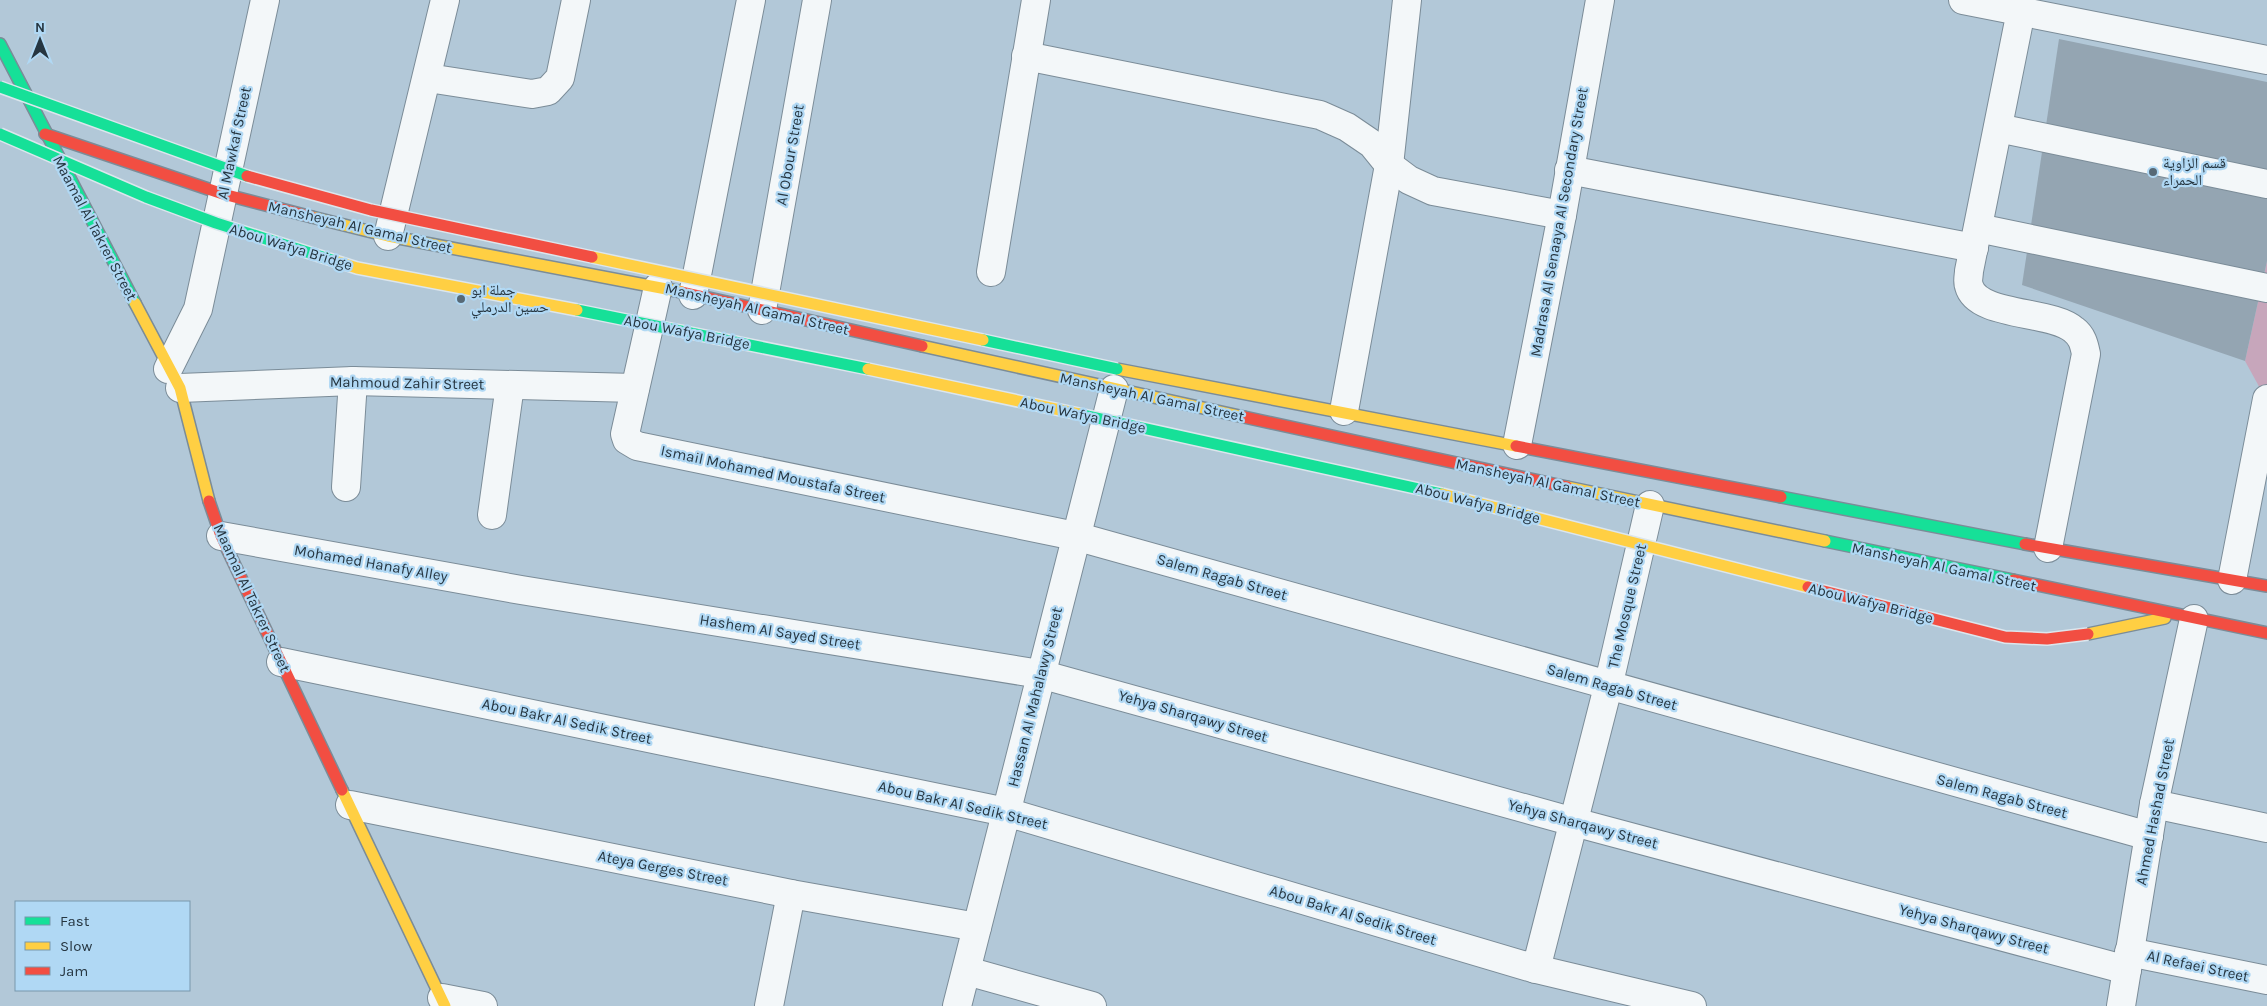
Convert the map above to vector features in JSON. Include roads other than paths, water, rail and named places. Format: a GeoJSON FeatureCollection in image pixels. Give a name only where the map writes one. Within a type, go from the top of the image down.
{"type":"FeatureCollection","features":[{"type":"Feature","properties":{"kind":"main road","name":"Maamal Al Takrer Street"},"geometry":{"type":"LineString","coordinates":[[0,44],[45,134],[174,378],[221,536],[443,1002]]}},
{"type":"Feature","properties":{"kind":"main road"},"geometry":{"type":"LineString","coordinates":[[0,87],[263,182],[371,210],[1116,379]]}},
{"type":"Feature","properties":{"kind":"main road","name":"Abou Wafya Bridge"},"geometry":{"type":"LineString","coordinates":[[0,134],[146,197],[216,224],[357,268],[754,344],[1396,482],[2005,637],[2047,639],[2088,634],[2185,617]]}},
{"type":"Feature","properties":{"kind":"main road","name":"Mansheyah Al Gamal Street"},"geometry":{"type":"LineString","coordinates":[[45,134],[223,194],[388,236],[658,287],[692,296],[1116,379],[1650,505],[2267,633]]}},
{"type":"Feature","properties":{"kind":"main road","name":"Mansheyah Al Gamal Street"},"geometry":{"type":"LineString","coordinates":[[1116,379],[1344,411],[2048,548],[2267,586]]}},
{"type":"Feature","properties":{"kind":"street","name":"Al Mawkaf Street"},"geometry":{"type":"LineString","coordinates":[[174,378],[198,309],[265,0]]}},
{"type":"Feature","properties":{"kind":"street"},"geometry":{"type":"LineString","coordinates":[[388,236],[428,78],[445,0]]}},
{"type":"Feature","properties":{"kind":"street"},"geometry":{"type":"LineString","coordinates":[[428,78],[532,94],[548,91],[560,78],[576,0]]}},
{"type":"Feature","properties":{"kind":"street"},"geometry":{"type":"LineString","coordinates":[[692,296],[751,0]]}},
{"type":"Feature","properties":{"kind":"street","name":"Al Obour Street"},"geometry":{"type":"LineString","coordinates":[[762,310],[817,0]]}},
{"type":"Feature","properties":{"kind":"street"},"geometry":{"type":"LineString","coordinates":[[991,272],[1036,0]]}},
{"type":"Feature","properties":{"kind":"street"},"geometry":{"type":"LineString","coordinates":[[1344,411],[1389,165],[1407,0]]}},
{"type":"Feature","properties":{"kind":"street","name":"Madrasa Al Senaaya Al Secondary Street"},"geometry":{"type":"LineString","coordinates":[[1517,445],[1562,215],[1600,0]]}},
{"type":"Feature","properties":{"kind":"street"},"geometry":{"type":"LineString","coordinates":[[1963,0],[2021,12],[2054,9],[2267,60]]}},
{"type":"Feature","properties":{"kind":"street"},"geometry":{"type":"LineString","coordinates":[[2021,12],[1968,286],[1976,299],[1990,305],[2061,322],[2074,329],[2083,340],[2086,354],[2048,548]]}},
{"type":"Feature","properties":{"kind":"street"},"geometry":{"type":"LineString","coordinates":[[1026,56],[1320,115],[1347,127],[1372,144],[1389,165],[1409,180],[1434,191],[1562,215]]}},
{"type":"Feature","properties":{"kind":"street"},"geometry":{"type":"LineString","coordinates":[[1998,128],[2267,184]]}},
{"type":"Feature","properties":{"kind":"street"},"geometry":{"type":"LineString","coordinates":[[1569,170],[2267,288]]}},
{"type":"Feature","properties":{"kind":"street","name":"Ismail Mohamed Moustafa Street"},"geometry":{"type":"LineString","coordinates":[[658,287],[625,434],[627,440],[637,446],[1075,536]]}},
{"type":"Feature","properties":{"kind":"street","name":"Mahmoud Zahir Street"},"geometry":{"type":"LineString","coordinates":[[174,378],[635,388]]}},
{"type":"Feature","properties":{"kind":"street","name":"Hassan Al Mahalawy Street"},"geometry":{"type":"LineString","coordinates":[[957,1006],[1116,379]]}},
{"type":"Feature","properties":{"kind":"street"},"geometry":{"type":"LineString","coordinates":[[346,487],[353,381]]}},
{"type":"Feature","properties":{"kind":"street"},"geometry":{"type":"LineString","coordinates":[[492,515],[510,385]]}},
{"type":"Feature","properties":{"kind":"street"},"geometry":{"type":"LineString","coordinates":[[2232,580],[2267,399]]}},
{"type":"Feature","properties":{"kind":"street","name":"The Mosque Street"},"geometry":{"type":"LineString","coordinates":[[1536,969],[1608,687],[1650,505]]}},
{"type":"Feature","properties":{"kind":"street","name":"Mohamed Hanafy Alley"},"geometry":{"type":"LineString","coordinates":[[221,536],[521,590]]}},
{"type":"Feature","properties":{"kind":"street","name":"Salem Ragab Street"},"geometry":{"type":"LineString","coordinates":[[1075,536],[1608,687],[2149,836]]}},
{"type":"Feature","properties":{"kind":"street","name":"Hashem Al Sayed Street"},"geometry":{"type":"LineString","coordinates":[[521,590],[1040,674]]}},
{"type":"Feature","properties":{"kind":"street","name":"Ahmed Hashad Street"},"geometry":{"type":"LineString","coordinates":[[2121,1006],[2185,617]]}},
{"type":"Feature","properties":{"kind":"street","name":"Abou Bakr Al Sedik Street"},"geometry":{"type":"LineString","coordinates":[[281,662],[1006,812],[1536,969],[1692,1006]]}},
{"type":"Feature","properties":{"kind":"street","name":"Yehya Sharqawy Street"},"geometry":{"type":"LineString","coordinates":[[1040,674],[1574,822],[2128,961]]}},
{"type":"Feature","properties":{"kind":"street"},"geometry":{"type":"LineString","coordinates":[[2154,804],[2267,828]]}},
{"type":"Feature","properties":{"kind":"street","name":"Ateya Gerges Street"},"geometry":{"type":"LineString","coordinates":[[350,805],[791,894],[977,928]]}},
{"type":"Feature","properties":{"kind":"street"},"geometry":{"type":"LineString","coordinates":[[769,1006],[791,894]]}},
{"type":"Feature","properties":{"kind":"street","name":"Al Refaei Street"},"geometry":{"type":"LineString","coordinates":[[2128,961],[2267,980]]}},
{"type":"Feature","properties":{"kind":"street"},"geometry":{"type":"LineString","coordinates":[[966,971],[1092,1006]]}},
{"type":"Feature","properties":{"kind":"street"},"geometry":{"type":"LineString","coordinates":[[443,1002],[483,1006]]}},
{"type":"Feature","properties":{"kind":"place","name":"قسم الزاوية الحمراء"},"geometry":{"type":"Point","coordinates":[2153,172]}},
{"type":"Feature","properties":{"kind":"place","name":"جملة ابو حسين الدرملي"},"geometry":{"type":"Point","coordinates":[461,299]}}]}
